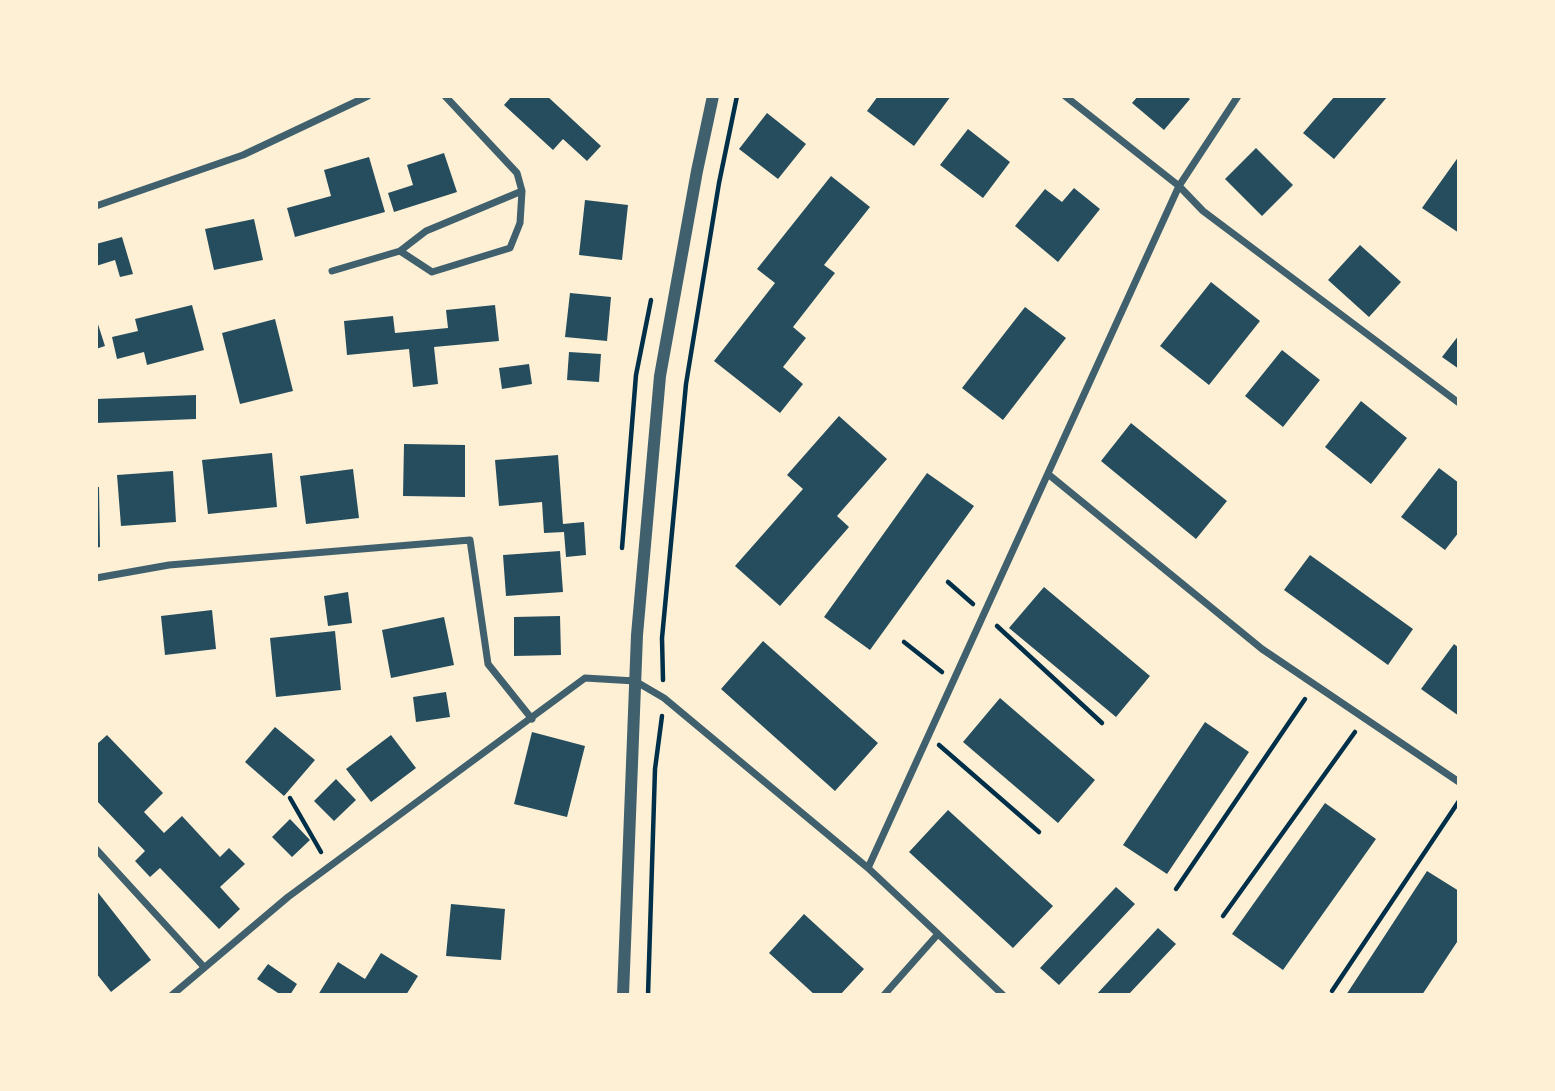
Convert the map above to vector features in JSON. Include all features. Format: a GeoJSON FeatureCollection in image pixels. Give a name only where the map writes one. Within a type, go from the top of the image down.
{"type":"FeatureCollection","features":[{"type":"Feature","properties":{"kind":"street"},"geometry":{"type":"LineString","coordinates":[[96,206],[243,155],[368,96]]}},
{"type":"Feature","properties":{"kind":"street"},"geometry":{"type":"LineString","coordinates":[[400,251],[432,272],[510,248],[520,222],[522,191],[517,173],[445,96]]}},
{"type":"Feature","properties":{"kind":"street"},"geometry":{"type":"LineString","coordinates":[[623,995],[635,681],[660,376],[713,96]]}},
{"type":"Feature","properties":{"kind":"street"},"geometry":{"type":"LineString","coordinates":[[1065,96],[1179,186],[1203,211],[1459,403]]}},
{"type":"Feature","properties":{"kind":"street"},"geometry":{"type":"LineString","coordinates":[[868,869],[1035,497],[1048,474],[1179,186],[1238,96]]}},
{"type":"Feature","properties":{"kind":"street"},"geometry":{"type":"LineString","coordinates":[[332,271],[400,251],[426,231],[522,191]]}},
{"type":"Feature","properties":{"kind":"street"},"geometry":{"type":"LineString","coordinates":[[1048,474],[1262,649],[1459,782]]}},
{"type":"Feature","properties":{"kind":"street"},"geometry":{"type":"LineString","coordinates":[[96,578],[169,565],[470,540],[488,664],[532,719]]}},
{"type":"Feature","properties":{"kind":"street"},"geometry":{"type":"LineString","coordinates":[[172,995],[330,866],[585,678],[635,681],[664,698],[868,869],[1003,995]]}},
{"type":"Feature","properties":{"kind":"street"},"geometry":{"type":"LineString","coordinates":[[96,849],[204,967]]}},
{"type":"Feature","properties":{"kind":"street"},"geometry":{"type":"LineString","coordinates":[[884,995],[938,934]]}},
{"type":"Feature","properties":{"kind":"path"},"geometry":{"type":"LineString","coordinates":[[648,995],[655,769],[664,698],[662,638],[686,384],[719,183],[737,96]]}},
{"type":"Feature","properties":{"kind":"path"},"geometry":{"type":"LineString","coordinates":[[948,582],[1102,723]]}},
{"type":"Feature","properties":{"kind":"path"},"geometry":{"type":"LineString","coordinates":[[904,642],[952,681]]}},
{"type":"Feature","properties":{"kind":"path"},"geometry":{"type":"LineString","coordinates":[[1176,889],[1315,684]]}},
{"type":"Feature","properties":{"kind":"path"},"geometry":{"type":"LineString","coordinates":[[1223,916],[1365,718]]}},
{"type":"Feature","properties":{"kind":"path"},"geometry":{"type":"LineString","coordinates":[[928,735],[1039,832]]}},
{"type":"Feature","properties":{"kind":"path"},"geometry":{"type":"LineString","coordinates":[[290,798],[330,866]]}},
{"type":"Feature","properties":{"kind":"path"},"geometry":{"type":"LineString","coordinates":[[1332,990],[1459,801]]}},
{"type":"Feature","properties":{"kind":"building"},"geometry":{"type":"Polygon","coordinates":[[[512,96],[547,96],[601,146],[587,161],[563,139],[553,150],[504,105],[512,96]]]}},
{"type":"Feature","properties":{"kind":"building"},"geometry":{"type":"Polygon","coordinates":[[[878,96],[951,96],[914,146],[867,111],[878,96]]]}},
{"type":"Feature","properties":{"kind":"building"},"geometry":{"type":"Polygon","coordinates":[[[1138,96],[1186,96],[1190,99],[1164,130],[1132,103],[1138,96]]]}},
{"type":"Feature","properties":{"kind":"building"},"geometry":{"type":"Polygon","coordinates":[[[1335,96],[1388,96],[1334,159],[1303,133],[1335,96]]]}},
{"type":"Feature","properties":{"kind":"building"},"geometry":{"type":"Polygon","coordinates":[[[767,113],[806,144],[778,179],[739,149],[767,113]]]}},
{"type":"Feature","properties":{"kind":"building"},"geometry":{"type":"Polygon","coordinates":[[[968,129],[1010,162],[983,198],[940,165],[968,129]]]}},
{"type":"Feature","properties":{"kind":"building"},"geometry":{"type":"Polygon","coordinates":[[[1256,148],[1293,185],[1262,216],[1225,179],[1256,148]]]}},
{"type":"Feature","properties":{"kind":"building"},"geometry":{"type":"Polygon","coordinates":[[[444,153],[457,192],[394,212],[388,193],[413,185],[407,165],[444,153]]]}},
{"type":"Feature","properties":{"kind":"building"},"geometry":{"type":"Polygon","coordinates":[[[1459,156],[1459,233],[1422,208],[1459,156]]]}},
{"type":"Feature","properties":{"kind":"building"},"geometry":{"type":"Polygon","coordinates":[[[369,157],[385,212],[295,237],[287,208],[331,196],[324,170],[369,157]]]}},
{"type":"Feature","properties":{"kind":"building"},"geometry":{"type":"Polygon","coordinates":[[[831,176],[870,207],[824,265],[835,273],[793,327],[806,338],[783,367],[803,384],[780,413],[714,361],[775,283],[757,269],[831,176]]]}},
{"type":"Feature","properties":{"kind":"building"},"geometry":{"type":"Polygon","coordinates":[[[1074,188],[1100,209],[1058,262],[1015,226],[1045,189],[1062,202],[1074,188]]]}},
{"type":"Feature","properties":{"kind":"building"},"geometry":{"type":"Polygon","coordinates":[[[585,200],[628,205],[622,260],[579,255],[585,200]]]}},
{"type":"Feature","properties":{"kind":"building"},"geometry":{"type":"Polygon","coordinates":[[[254,219],[263,260],[214,270],[205,229],[254,219]]]}},
{"type":"Feature","properties":{"kind":"building"},"geometry":{"type":"Polygon","coordinates":[[[122,237],[133,274],[120,277],[115,260],[96,266],[96,244],[122,237]]]}},
{"type":"Feature","properties":{"kind":"building"},"geometry":{"type":"Polygon","coordinates":[[[1360,245],[1401,282],[1369,317],[1328,280],[1360,245]]]}},
{"type":"Feature","properties":{"kind":"building"},"geometry":{"type":"Polygon","coordinates":[[[1211,282],[1260,321],[1209,385],[1160,346],[1211,282]]]}},
{"type":"Feature","properties":{"kind":"building"},"geometry":{"type":"Polygon","coordinates":[[[570,293],[611,297],[607,341],[565,337],[570,293]]]}},
{"type":"Feature","properties":{"kind":"building"},"geometry":{"type":"Polygon","coordinates":[[[192,305],[204,350],[147,365],[144,352],[117,359],[112,337],[138,331],[135,319],[192,305]]]}},
{"type":"Feature","properties":{"kind":"building"},"geometry":{"type":"Polygon","coordinates":[[[495,305],[499,341],[434,347],[438,384],[413,387],[409,349],[347,355],[344,321],[393,316],[395,333],[448,328],[446,310],[495,305]]]}},
{"type":"Feature","properties":{"kind":"building"},"geometry":{"type":"Polygon","coordinates":[[[1025,307],[1066,338],[1003,420],[962,388],[1025,307]]]}},
{"type":"Feature","properties":{"kind":"building"},"geometry":{"type":"Polygon","coordinates":[[[96,318],[105,346],[96,349],[96,318]]]}},
{"type":"Feature","properties":{"kind":"building"},"geometry":{"type":"Polygon","coordinates":[[[275,319],[293,391],[240,404],[222,333],[275,319]]]}},
{"type":"Feature","properties":{"kind":"building"},"geometry":{"type":"Polygon","coordinates":[[[1459,335],[1459,369],[1442,357],[1459,335]]]}},
{"type":"Feature","properties":{"kind":"building"},"geometry":{"type":"Polygon","coordinates":[[[1282,350],[1320,380],[1283,427],[1245,396],[1282,350]]]}},
{"type":"Feature","properties":{"kind":"building"},"geometry":{"type":"Polygon","coordinates":[[[569,352],[601,354],[599,382],[567,380],[569,352]]]}},
{"type":"Feature","properties":{"kind":"building"},"geometry":{"type":"Polygon","coordinates":[[[529,364],[532,384],[502,389],[499,368],[529,364]]]}},
{"type":"Feature","properties":{"kind":"building"},"geometry":{"type":"Polygon","coordinates":[[[196,395],[196,419],[96,423],[96,399],[196,395]]]}},
{"type":"Feature","properties":{"kind":"building"},"geometry":{"type":"Polygon","coordinates":[[[1361,401],[1407,438],[1371,484],[1325,447],[1361,401]]]}},
{"type":"Feature","properties":{"kind":"building"},"geometry":{"type":"Polygon","coordinates":[[[839,416],[887,459],[837,516],[849,527],[780,606],[735,566],[803,489],[787,475],[839,416]]]}},
{"type":"Feature","properties":{"kind":"building"},"geometry":{"type":"Polygon","coordinates":[[[1131,423],[1227,501],[1196,539],[1101,461],[1131,423]]]}},
{"type":"Feature","properties":{"kind":"building"},"geometry":{"type":"Polygon","coordinates":[[[404,444],[465,445],[465,497],[403,496],[404,444]]]}},
{"type":"Feature","properties":{"kind":"building"},"geometry":{"type":"Polygon","coordinates":[[[272,453],[277,507],[208,514],[202,460],[272,453]]]}},
{"type":"Feature","properties":{"kind":"building"},"geometry":{"type":"Polygon","coordinates":[[[558,455],[563,524],[584,522],[586,555],[566,557],[564,532],[544,533],[542,502],[499,506],[495,460],[558,455]]]}},
{"type":"Feature","properties":{"kind":"building"},"geometry":{"type":"Polygon","coordinates":[[[1439,468],[1459,483],[1459,532],[1445,550],[1401,517],[1439,468]]]}},
{"type":"Feature","properties":{"kind":"building"},"geometry":{"type":"Polygon","coordinates":[[[353,469],[359,518],[306,524],[300,476],[353,469]]]}},
{"type":"Feature","properties":{"kind":"building"},"geometry":{"type":"Polygon","coordinates":[[[173,471],[176,522],[121,526],[117,475],[173,471]]]}},
{"type":"Feature","properties":{"kind":"building"},"geometry":{"type":"Polygon","coordinates":[[[927,473],[974,506],[870,650],[824,617],[927,473]]]}},
{"type":"Feature","properties":{"kind":"building"},"geometry":{"type":"Polygon","coordinates":[[[96,487],[99,487],[100,547],[96,548],[96,487]]]}},
{"type":"Feature","properties":{"kind":"building"},"geometry":{"type":"Polygon","coordinates":[[[560,551],[563,592],[506,596],[503,555],[560,551]]]}},
{"type":"Feature","properties":{"kind":"building"},"geometry":{"type":"Polygon","coordinates":[[[1310,555],[1413,629],[1388,665],[1284,590],[1310,555]]]}},
{"type":"Feature","properties":{"kind":"building"},"geometry":{"type":"Polygon","coordinates":[[[1044,587],[1150,676],[1116,717],[1009,628],[1044,587]]]}},
{"type":"Feature","properties":{"kind":"building"},"geometry":{"type":"Polygon","coordinates":[[[348,592],[352,623],[328,626],[324,596],[348,592]]]}},
{"type":"Feature","properties":{"kind":"building"},"geometry":{"type":"Polygon","coordinates":[[[212,610],[216,649],[165,655],[161,616],[212,610]]]}},
{"type":"Feature","properties":{"kind":"building"},"geometry":{"type":"Polygon","coordinates":[[[560,616],[561,655],[514,656],[514,617],[560,616]]]}},
{"type":"Feature","properties":{"kind":"building"},"geometry":{"type":"Polygon","coordinates":[[[444,617],[454,665],[391,678],[382,630],[444,617]]]}},
{"type":"Feature","properties":{"kind":"building"},"geometry":{"type":"Polygon","coordinates":[[[335,631],[341,690],[276,697],[270,638],[335,631]]]}},
{"type":"Feature","properties":{"kind":"building"},"geometry":{"type":"Polygon","coordinates":[[[763,641],[878,743],[835,791],[721,689],[763,641]]]}},
{"type":"Feature","properties":{"kind":"building"},"geometry":{"type":"Polygon","coordinates":[[[1454,644],[1459,648],[1459,716],[1421,689],[1454,644]]]}},
{"type":"Feature","properties":{"kind":"building"},"geometry":{"type":"Polygon","coordinates":[[[446,692],[450,717],[416,722],[413,697],[446,692]]]}},
{"type":"Feature","properties":{"kind":"building"},"geometry":{"type":"Polygon","coordinates":[[[1000,698],[1095,780],[1058,823],[963,742],[1000,698]]]}},
{"type":"Feature","properties":{"kind":"building"},"geometry":{"type":"Polygon","coordinates":[[[1205,722],[1249,752],[1167,874],[1123,845],[1205,722]]]}},
{"type":"Feature","properties":{"kind":"building"},"geometry":{"type":"Polygon","coordinates":[[[275,727],[315,760],[284,796],[245,762],[275,727]]]}},
{"type":"Feature","properties":{"kind":"building"},"geometry":{"type":"Polygon","coordinates":[[[532,732],[585,746],[567,817],[514,804],[532,732]]]}},
{"type":"Feature","properties":{"kind":"building"},"geometry":{"type":"Polygon","coordinates":[[[107,735],[163,793],[144,812],[164,833],[182,816],[220,857],[229,848],[245,864],[220,887],[240,909],[219,929],[160,868],[150,877],[135,861],[145,851],[96,800],[96,745],[107,735]]]}},
{"type":"Feature","properties":{"kind":"building"},"geometry":{"type":"Polygon","coordinates":[[[391,735],[416,768],[371,802],[346,769],[391,735]]]}},
{"type":"Feature","properties":{"kind":"building"},"geometry":{"type":"Polygon","coordinates":[[[336,779],[356,800],[334,821],[314,801],[336,779]]]}},
{"type":"Feature","properties":{"kind":"building"},"geometry":{"type":"Polygon","coordinates":[[[1325,803],[1376,839],[1283,970],[1232,934],[1325,803]]]}},
{"type":"Feature","properties":{"kind":"building"},"geometry":{"type":"Polygon","coordinates":[[[948,810],[1053,906],[1013,948],[909,852],[948,810]]]}},
{"type":"Feature","properties":{"kind":"building"},"geometry":{"type":"Polygon","coordinates":[[[290,819],[310,840],[292,857],[272,837],[290,819]]]}},
{"type":"Feature","properties":{"kind":"building"},"geometry":{"type":"Polygon","coordinates":[[[1427,871],[1459,891],[1459,939],[1422,995],[1346,995],[1427,871]]]}},
{"type":"Feature","properties":{"kind":"building"},"geometry":{"type":"Polygon","coordinates":[[[1116,887],[1135,904],[1059,985],[1040,968],[1116,887]]]}},
{"type":"Feature","properties":{"kind":"building"},"geometry":{"type":"Polygon","coordinates":[[[96,890],[151,960],[111,992],[96,973],[96,890]]]}},
{"type":"Feature","properties":{"kind":"building"},"geometry":{"type":"Polygon","coordinates":[[[451,904],[505,909],[501,960],[446,956],[451,904]]]}},
{"type":"Feature","properties":{"kind":"building"},"geometry":{"type":"Polygon","coordinates":[[[804,914],[864,969],[840,995],[815,995],[769,953],[804,914]]]}},
{"type":"Feature","properties":{"kind":"building"},"geometry":{"type":"Polygon","coordinates":[[[1158,928],[1176,944],[1128,995],[1096,995],[1158,928]]]}},
{"type":"Feature","properties":{"kind":"building"},"geometry":{"type":"Polygon","coordinates":[[[381,953],[418,976],[406,995],[318,995],[338,962],[365,979],[381,953]]]}},
{"type":"Feature","properties":{"kind":"building"},"geometry":{"type":"Polygon","coordinates":[[[268,964],[297,984],[290,995],[281,995],[257,979],[268,964]]]}}]}
